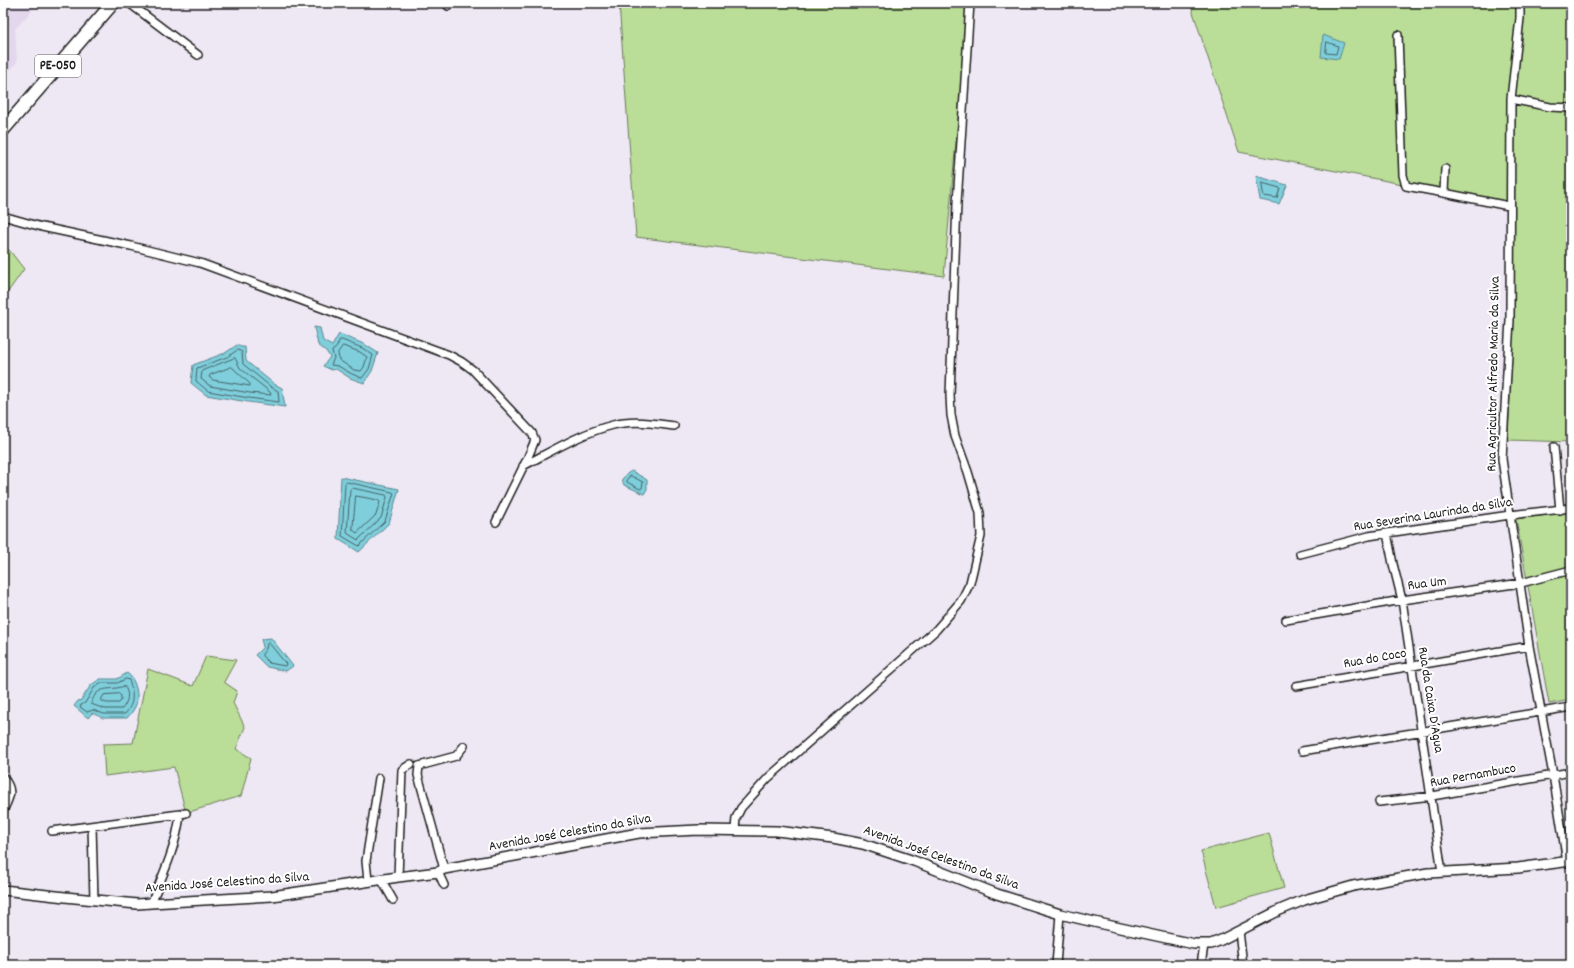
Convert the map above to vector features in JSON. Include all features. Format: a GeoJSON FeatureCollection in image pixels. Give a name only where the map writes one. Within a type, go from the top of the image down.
{"type":"FeatureCollection","features":[{"type":"Feature","properties":{"kind":"main road","name":"PE-050"},"geometry":{"type":"LineString","coordinates":[[3,130],[113,3]]}},
{"type":"Feature","properties":{"kind":"street"},"geometry":{"type":"LineString","coordinates":[[129,3],[198,55]]}},
{"type":"Feature","properties":{"kind":"street"},"geometry":{"type":"LineString","coordinates":[[735,830],[736,818],[741,808],[768,778],[936,630],[961,601],[970,583],[981,536],[980,513],[968,472],[955,436],[951,415],[950,395],[957,211],[970,3]]}},
{"type":"Feature","properties":{"kind":"street","name":"Rua Agricultor Alfredo Maria da Silva"},"geometry":{"type":"LineString","coordinates":[[1520,3],[1520,18],[1511,98],[1509,206],[1510,320],[1502,459],[1529,646],[1569,861]]}},
{"type":"Feature","properties":{"kind":"street"},"geometry":{"type":"LineString","coordinates":[[1398,35],[1403,175],[1406,186],[1509,206]]}},
{"type":"Feature","properties":{"kind":"street"},"geometry":{"type":"LineString","coordinates":[[1511,98],[1550,107],[1571,108]]}},
{"type":"Feature","properties":{"kind":"street"},"geometry":{"type":"LineString","coordinates":[[1444,193],[1445,169]]}},
{"type":"Feature","properties":{"kind":"street"},"geometry":{"type":"LineString","coordinates":[[3,216],[42,227],[131,246],[200,263],[456,358],[473,370],[532,433],[535,440],[496,522]]}},
{"type":"Feature","properties":{"kind":"street"},"geometry":{"type":"LineString","coordinates":[[523,466],[578,438],[613,424],[644,422],[674,426]]}},
{"type":"Feature","properties":{"kind":"street"},"geometry":{"type":"LineString","coordinates":[[1554,447],[1560,510]]}},
{"type":"Feature","properties":{"kind":"street","name":"Rua Severina Laurinda da Silva"},"geometry":{"type":"LineString","coordinates":[[1300,554],[1369,536],[1510,515],[1571,508]]}},
{"type":"Feature","properties":{"kind":"street","name":"Rua da Caixa D´Agua"},"geometry":{"type":"LineString","coordinates":[[1387,533],[1402,600],[1442,872]]}},
{"type":"Feature","properties":{"kind":"street","name":"Rua Um"},"geometry":{"type":"LineString","coordinates":[[1286,620],[1402,600],[1521,583],[1571,570]]}},
{"type":"Feature","properties":{"kind":"street","name":"Rua do Coco"},"geometry":{"type":"LineString","coordinates":[[1296,686],[1529,646]]}},
{"type":"Feature","properties":{"kind":"street"},"geometry":{"type":"LineString","coordinates":[[1302,751],[1571,707]]}},
{"type":"Feature","properties":{"kind":"street"},"geometry":{"type":"LineString","coordinates":[[444,885],[418,775],[419,766],[456,756],[464,746]]}},
{"type":"Feature","properties":{"kind":"street"},"geometry":{"type":"LineString","coordinates":[[398,877],[402,770],[411,764]]}},
{"type":"Feature","properties":{"kind":"street","name":"Rua Pernambuco"},"geometry":{"type":"LineString","coordinates":[[1379,802],[1432,796],[1571,772]]}},
{"type":"Feature","properties":{"kind":"street"},"geometry":{"type":"LineString","coordinates":[[3,777],[10,788],[11,793],[3,811]]}},
{"type":"Feature","properties":{"kind":"street"},"geometry":{"type":"LineString","coordinates":[[368,881],[366,861],[379,778]]}},
{"type":"Feature","properties":{"kind":"street"},"geometry":{"type":"LineString","coordinates":[[52,831],[183,814],[166,867],[151,903]]}},
{"type":"Feature","properties":{"kind":"street"},"geometry":{"type":"LineString","coordinates":[[92,826],[94,900]]}},
{"type":"Feature","properties":{"kind":"street","name":"Avenida José Celestino da Silva"},"geometry":{"type":"LineString","coordinates":[[3,890],[137,904],[272,896],[441,871],[639,833],[698,830],[777,831],[848,840],[890,852],[996,894],[1060,914],[1168,939],[1204,945],[1211,944],[1280,910],[1332,891],[1409,876],[1442,872],[1518,868],[1569,861]]}},
{"type":"Feature","properties":{"kind":"street"},"geometry":{"type":"LineString","coordinates":[[381,879],[393,900]]}},
{"type":"Feature","properties":{"kind":"street"},"geometry":{"type":"LineString","coordinates":[[1058,965],[1060,914]]}},
{"type":"Feature","properties":{"kind":"street"},"geometry":{"type":"LineString","coordinates":[[1239,931],[1243,965]]}},
{"type":"Feature","properties":{"kind":"street"},"geometry":{"type":"LineString","coordinates":[[1201,965],[1204,945]]}},
{"type":"Feature","properties":{"kind":"shaded area"},"geometry":{"type":"Polygon","coordinates":[[[3,3],[39,3],[15,29],[17,62],[3,78],[3,3]]]}},
{"type":"Feature","properties":{"kind":"green space"},"geometry":{"type":"Polygon","coordinates":[[[619,3],[967,3],[944,276],[636,237],[619,3]]]}},
{"type":"Feature","properties":{"kind":"green space"},"geometry":{"type":"Polygon","coordinates":[[[1190,3],[1571,3],[1571,442],[1508,440],[1514,300],[1514,206],[1239,152],[1190,3]]]}},
{"type":"Feature","properties":{"kind":"green space"},"geometry":{"type":"Polygon","coordinates":[[[3,246],[10,251],[24,269],[3,299],[3,246]]]}},
{"type":"Feature","properties":{"kind":"green space"},"geometry":{"type":"Polygon","coordinates":[[[1571,512],[1571,700],[1549,704],[1516,519],[1571,512]]]}},
{"type":"Feature","properties":{"kind":"green space"},"geometry":{"type":"Polygon","coordinates":[[[206,656],[236,660],[224,682],[237,691],[233,703],[245,727],[236,749],[251,758],[241,796],[186,813],[174,767],[105,776],[103,744],[133,743],[148,669],[193,686],[206,656]]]}},
{"type":"Feature","properties":{"kind":"green space"},"geometry":{"type":"Polygon","coordinates":[[[1269,833],[1284,888],[1216,907],[1201,851],[1269,833]]]}},
{"type":"Feature","properties":{"kind":"water"},"geometry":{"type":"Polygon","coordinates":[[[1323,35],[1344,43],[1339,59],[1321,57],[1323,35]]]}},
{"type":"Feature","properties":{"kind":"water"},"geometry":{"type":"Polygon","coordinates":[[[1256,176],[1287,185],[1279,204],[1260,200],[1256,176]]]}},
{"type":"Feature","properties":{"kind":"water"},"geometry":{"type":"Polygon","coordinates":[[[314,327],[320,328],[323,341],[332,346],[339,334],[364,344],[378,353],[372,371],[364,383],[350,378],[336,369],[332,370],[323,366],[330,357],[326,351],[318,345],[314,327]]]}},
{"type":"Feature","properties":{"kind":"water"},"geometry":{"type":"Polygon","coordinates":[[[237,345],[245,347],[246,361],[274,384],[282,388],[285,407],[206,395],[191,383],[193,365],[225,353],[237,345]]]}},
{"type":"Feature","properties":{"kind":"water"},"geometry":{"type":"Polygon","coordinates":[[[632,471],[647,480],[647,489],[644,494],[624,485],[622,479],[632,471]]]}},
{"type":"Feature","properties":{"kind":"water"},"geometry":{"type":"Polygon","coordinates":[[[341,477],[399,489],[389,523],[359,552],[338,539],[341,477]]]}},
{"type":"Feature","properties":{"kind":"water"},"geometry":{"type":"Polygon","coordinates":[[[271,638],[293,666],[286,671],[267,667],[255,655],[263,647],[261,639],[271,638]]]}},
{"type":"Feature","properties":{"kind":"water"},"geometry":{"type":"Polygon","coordinates":[[[127,673],[135,684],[137,699],[135,707],[127,718],[103,718],[92,713],[88,718],[74,706],[81,700],[91,685],[100,679],[117,679],[127,673]]]}}]}
